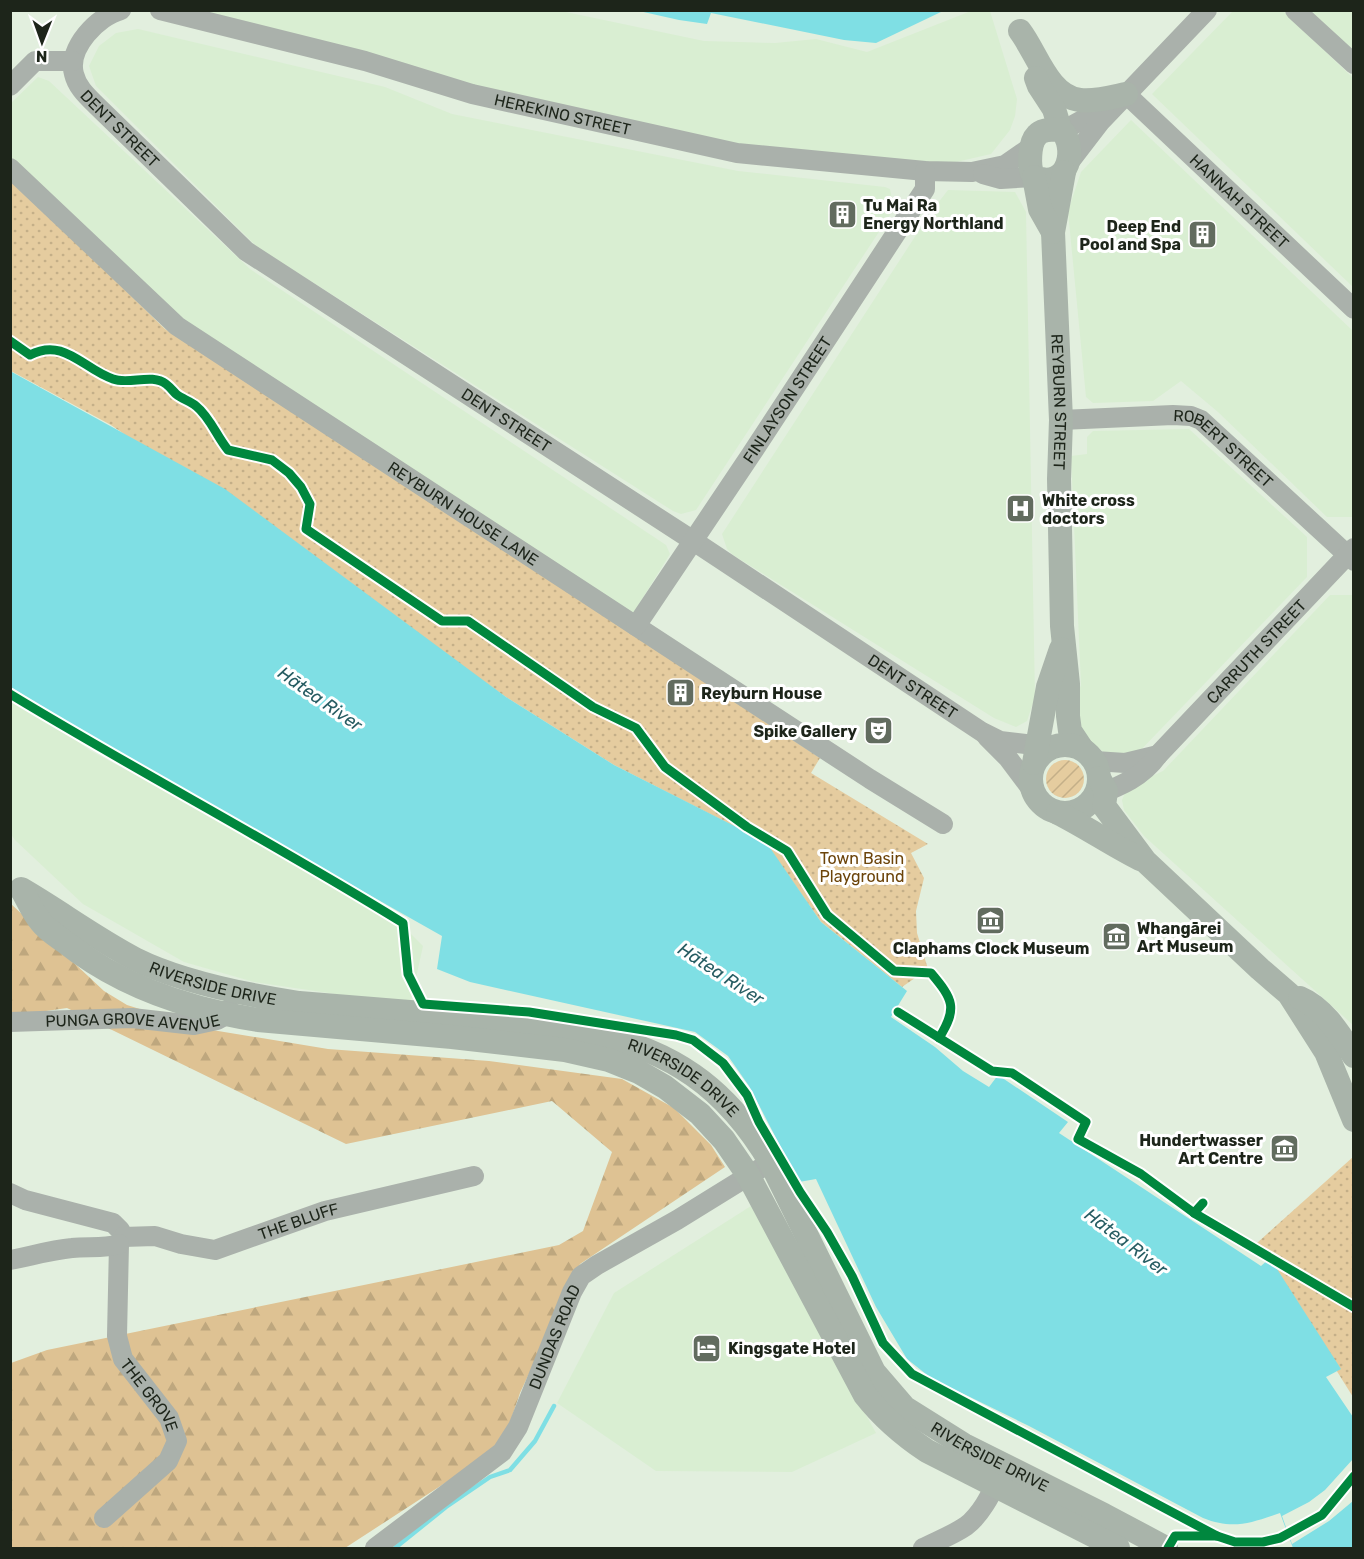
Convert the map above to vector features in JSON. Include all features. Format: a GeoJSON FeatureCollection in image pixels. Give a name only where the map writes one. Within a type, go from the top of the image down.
{"type":"FeatureCollection","features":[{"type":"Feature","properties":{"kind":"main road"},"geometry":{"type":"LineString","coordinates":[[1017,21],[1048,77],[1064,94],[1081,100],[1126,94]]}},
{"type":"Feature","properties":{"kind":"main road"},"geometry":{"type":"LineString","coordinates":[[1017,21],[1039,86],[1054,109],[1065,136],[1068,150],[1066,168],[1058,178],[1034,177],[1031,170],[1039,86]]}},
{"type":"Feature","properties":{"kind":"main road"},"geometry":{"type":"LineString","coordinates":[[1032,145],[1038,133],[1046,130],[1061,130]]}},
{"type":"Feature","properties":{"kind":"main road","name":"REYBURN STREET"},"geometry":{"type":"LineString","coordinates":[[1066,168],[1053,231],[1061,459],[1059,479],[1063,644],[1070,731],[1095,775]]}},
{"type":"Feature","properties":{"kind":"main road","name":"REYBURN STREET"},"geometry":{"type":"LineString","coordinates":[[1034,177],[1040,209],[1053,231]]}},
{"type":"Feature","properties":{"kind":"main road","name":"REYBURN STREET"},"geometry":{"type":"LineString","coordinates":[[1041,752],[1048,687],[1063,644]]}},
{"type":"Feature","properties":{"kind":"main road"},"geometry":{"type":"LineString","coordinates":[[1145,861],[1042,805],[1032,790],[1031,771],[1041,752],[1067,744],[1095,775],[1104,806],[1145,861],[1289,994],[1326,1052],[1353,1120]]}},
{"type":"Feature","properties":{"kind":"main road"},"geometry":{"type":"LineString","coordinates":[[1058,813],[1080,810],[1088,804],[1095,775]]}},
{"type":"Feature","properties":{"kind":"main road","name":"RIVERSIDE DRIVE"},"geometry":{"type":"LineString","coordinates":[[16,883],[90,934],[137,960],[174,974],[237,992],[299,1003],[538,1024],[588,1032],[648,1050],[675,1064],[714,1091],[741,1119],[771,1163],[880,1381],[905,1408],[948,1436],[1000,1476],[1118,1548]]}},
{"type":"Feature","properties":{"kind":"main road","name":"RIVERSIDE DRIVE"},"geometry":{"type":"LineString","coordinates":[[16,883],[41,923],[89,961],[164,998],[226,1015],[298,1025],[536,1045],[584,1053],[639,1072],[665,1087],[700,1114],[724,1140],[748,1175],[865,1395],[879,1412],[901,1434],[927,1451],[1000,1476]]}},
{"type":"Feature","properties":{"kind":"main road"},"geometry":{"type":"LineString","coordinates":[[1289,994],[1305,1000],[1329,1022],[1353,1039]]}},
{"type":"Feature","properties":{"kind":"main road"},"geometry":{"type":"LineString","coordinates":[[1329,1022],[1353,1056]]}},
{"type":"Feature","properties":{"kind":"main road","name":"RIVERSIDE DRIVE"},"geometry":{"type":"LineString","coordinates":[[1094,1533],[1166,1548]]}},
{"type":"Feature","properties":{"kind":"street"},"geometry":{"type":"LineString","coordinates":[[10,86],[35,61],[73,61],[75,52],[93,28],[104,18],[122,10]]}},
{"type":"Feature","properties":{"kind":"street","name":"HEREKINO STREET"},"geometry":{"type":"LineString","coordinates":[[160,10],[365,61],[472,94],[736,153],[925,171],[972,172],[1001,178],[1034,177]]}},
{"type":"Feature","properties":{"kind":"street","name":"REYBURN STREET"},"geometry":{"type":"LineString","coordinates":[[1066,168],[1101,121],[1207,10]]}},
{"type":"Feature","properties":{"kind":"street"},"geometry":{"type":"LineString","coordinates":[[1295,10],[1353,64]]}},
{"type":"Feature","properties":{"kind":"street","name":"DENT STREET"},"geometry":{"type":"LineString","coordinates":[[73,61],[74,73],[84,93],[246,251],[692,540],[982,732],[1000,741],[1041,752]]}},
{"type":"Feature","properties":{"kind":"street","name":"REYBURN STREET"},"geometry":{"type":"LineString","coordinates":[[1061,130],[1094,115],[1126,94]]}},
{"type":"Feature","properties":{"kind":"street","name":"HANNAH STREET"},"geometry":{"type":"LineString","coordinates":[[1126,94],[1353,309]]}},
{"type":"Feature","properties":{"kind":"street","name":"HEREKINO STREET"},"geometry":{"type":"LineString","coordinates":[[972,172],[1005,165],[1032,145]]}},
{"type":"Feature","properties":{"kind":"street","name":"REYBURN HOUSE LANE"},"geometry":{"type":"LineString","coordinates":[[10,168],[177,326],[870,779],[943,824]]}},
{"type":"Feature","properties":{"kind":"street","name":"FINLAYSON STREET"},"geometry":{"type":"LineString","coordinates":[[636,626],[925,189],[925,171]]}},
{"type":"Feature","properties":{"kind":"street","name":"ROBERT STREET"},"geometry":{"type":"LineString","coordinates":[[1060,420],[1173,415],[1191,416],[1200,420],[1351,555]]}},
{"type":"Feature","properties":{"kind":"street","name":"CARRUTH STREET"},"geometry":{"type":"LineString","coordinates":[[1095,775],[1142,774],[1351,555]]}},
{"type":"Feature","properties":{"kind":"street","name":"DENT STREET"},"geometry":{"type":"LineString","coordinates":[[982,732],[1008,758],[1032,790]]}},
{"type":"Feature","properties":{"kind":"street"},"geometry":{"type":"LineString","coordinates":[[1095,775],[1125,763],[1158,755]]}},
{"type":"Feature","properties":{"kind":"street","name":"PUNGA GROVE AVENUE"},"geometry":{"type":"LineString","coordinates":[[10,1022],[132,1018],[194,1025],[207,1023],[226,1015],[237,992]]}},
{"type":"Feature","properties":{"kind":"street","name":"DUNDAS ROAD"},"geometry":{"type":"LineString","coordinates":[[375,1548],[502,1452],[518,1427],[572,1292],[581,1276],[771,1163]]}},
{"type":"Feature","properties":{"kind":"street","name":"THE BLUFF"},"geometry":{"type":"LineString","coordinates":[[121,1241],[155,1236],[181,1244],[215,1250],[325,1211],[474,1176]]}},
{"type":"Feature","properties":{"kind":"street"},"geometry":{"type":"LineString","coordinates":[[10,1193],[24,1200],[113,1223],[120,1230],[121,1241],[110,1247],[90,1246],[56,1250],[10,1260]]}},
{"type":"Feature","properties":{"kind":"street","name":"THE GROVE"},"geometry":{"type":"LineString","coordinates":[[104,1518],[168,1461],[177,1442],[169,1418],[123,1359],[117,1336],[121,1241]]}},
{"type":"Feature","properties":{"kind":"street"},"geometry":{"type":"LineString","coordinates":[[923,1548],[972,1521],[1000,1476]]}},
{"type":"Feature","properties":{"kind":"shaded area"},"geometry":{"type":"Polygon","coordinates":[[[171,11],[561,11],[704,41],[775,43],[816,39],[867,52],[971,11],[990,11],[1017,99],[1010,130],[991,154],[952,163],[832,157],[684,137],[171,11]]]}},
{"type":"Feature","properties":{"kind":"shaded area"},"geometry":{"type":"Polygon","coordinates":[[[1233,11],[1283,11],[1353,78],[1353,287],[1152,94],[1233,11]]]}},
{"type":"Feature","properties":{"kind":"shaded area"},"geometry":{"type":"Polygon","coordinates":[[[1305,11],[1353,11],[1353,53],[1305,11]]]}},
{"type":"Feature","properties":{"kind":"shaded area"},"geometry":{"type":"Polygon","coordinates":[[[138,29],[385,87],[452,114],[738,171],[885,187],[890,189],[894,209],[696,510],[681,514],[257,247],[96,86],[89,66],[99,46],[116,33],[138,29]]]}},
{"type":"Feature","properties":{"kind":"shaded area"},"geometry":{"type":"Polygon","coordinates":[[[38,77],[49,81],[250,269],[666,545],[670,554],[631,617],[199,339],[11,160],[10,104],[38,77]]]}},
{"type":"Feature","properties":{"kind":"shaded area"},"geometry":{"type":"Polygon","coordinates":[[[1131,120],[1353,331],[1353,517],[1327,517],[1218,412],[1181,381],[1153,401],[1093,403],[1086,397],[1068,211],[1081,172],[1131,120]]]}},
{"type":"Feature","properties":{"kind":"shaded area"},"geometry":{"type":"Polygon","coordinates":[[[948,190],[1015,192],[1026,212],[1035,697],[1027,721],[1016,727],[994,718],[733,555],[727,549],[722,534],[931,212],[948,190]]]}},
{"type":"Feature","properties":{"kind":"shaded area"},"geometry":{"type":"Polygon","coordinates":[[[1189,429],[1307,537],[1307,577],[1136,755],[1106,754],[1085,737],[1080,728],[1076,697],[1081,685],[1071,456],[1087,454],[1087,437],[1093,431],[1189,429]]]}},
{"type":"Feature","properties":{"kind":"shaded area"},"geometry":{"type":"Polygon","coordinates":[[[1330,595],[1353,595],[1353,1025],[1144,836],[1124,810],[1122,800],[1127,788],[1163,771],[1330,595]]]}},
{"type":"Feature","properties":{"kind":"shaded area"},"geometry":{"type":"Polygon","coordinates":[[[10,689],[89,750],[287,856],[408,931],[423,946],[410,1005],[254,982],[184,962],[83,904],[11,834],[10,689]]]}},
{"type":"Feature","properties":{"kind":"shaded area","name":"Kingsgate Hotel"},"geometry":{"type":"Polygon","coordinates":[[[751,1206],[876,1433],[792,1472],[656,1471],[557,1403],[614,1293],[751,1206]]]}},
{"type":"Feature","properties":{"kind":"green space","name":"Town Basin Playground"},"geometry":{"type":"Polygon","coordinates":[[[10,177],[165,329],[820,758],[811,773],[928,844],[911,853],[924,878],[916,911],[917,933],[928,969],[902,987],[821,922],[765,842],[614,765],[506,697],[111,425],[11,371],[10,177]]]}},
{"type":"Feature","properties":{"kind":"green space"},"geometry":{"type":"Polygon","coordinates":[[[1065,760],[1078,766],[1084,779],[1078,792],[1065,798],[1052,792],[1046,779],[1052,766],[1065,760]]]}},
{"type":"Feature","properties":{"kind":"green space"},"geometry":{"type":"Polygon","coordinates":[[[10,903],[104,991],[127,1005],[200,1028],[328,1049],[489,1061],[622,1079],[674,1108],[711,1145],[725,1167],[580,1264],[520,1393],[502,1446],[345,1548],[11,1548],[11,1363],[47,1350],[559,1245],[583,1231],[612,1152],[552,1101],[346,1144],[67,1008],[11,1016],[10,903]]]}},
{"type":"Feature","properties":{"kind":"green space"},"geometry":{"type":"Polygon","coordinates":[[[1353,1157],[1353,1397],[1257,1243],[1353,1157]]]}},
{"type":"Feature","properties":{"kind":"water"},"geometry":{"type":"Polygon","coordinates":[[[639,11],[943,11],[876,43],[844,40],[711,13],[707,24],[639,11]]]}},
{"type":"Feature","properties":{"kind":"water","name":"Hātea River"},"geometry":{"type":"Polygon","coordinates":[[[10,371],[225,489],[506,697],[614,765],[766,842],[821,922],[907,991],[891,1017],[935,1047],[963,1071],[989,1087],[998,1075],[1068,1122],[1059,1133],[1261,1266],[1270,1258],[1341,1369],[1326,1377],[1353,1417],[1353,1548],[1293,1548],[1280,1513],[1242,1524],[1224,1524],[1203,1518],[1029,1426],[931,1378],[907,1359],[876,1307],[816,1179],[799,1182],[749,1086],[728,1056],[695,1032],[470,982],[437,969],[442,936],[90,737],[11,687],[10,371]]]}},
{"type":"Feature","properties":{"kind":"pier"},"geometry":{"type":"Polygon","coordinates":[[[1353,1459],[1353,1501],[1329,1521],[1292,1544],[1282,1516],[1309,1502],[1325,1490],[1353,1459]]]}},
{"type":"Feature","properties":{"kind":"waterway"},"geometry":{"type":"LineString","coordinates":[[395,1548],[446,1507],[490,1477],[510,1470],[535,1441],[554,1406]]}},
{"type":"Feature","properties":{"kind":"cycle path"},"geometry":{"type":"LineString","coordinates":[[10,341],[30,355],[42,350],[63,352],[113,379],[126,381],[154,379],[166,384],[176,394],[194,404],[201,411],[228,450],[272,460],[289,473],[301,487],[310,504],[306,529],[442,621],[468,621],[593,707],[636,728],[665,767],[747,827],[787,851],[827,915],[894,971],[931,973],[948,997],[951,1011],[939,1038]]}},
{"type":"Feature","properties":{"kind":"cycle path"},"geometry":{"type":"LineString","coordinates":[[10,694],[403,923],[408,974],[423,1004],[529,1012],[676,1035],[693,1040],[723,1063],[747,1095],[759,1122],[852,1276],[883,1343],[912,1374],[1217,1536]]}},
{"type":"Feature","properties":{"kind":"cycle path"},"geometry":{"type":"LineString","coordinates":[[898,1012],[992,1071],[1012,1073],[1086,1122],[1078,1139],[1141,1174],[1194,1213],[1203,1203]]}},
{"type":"Feature","properties":{"kind":"cycle path"},"geometry":{"type":"LineString","coordinates":[[1194,1213],[1354,1307]]}},
{"type":"Feature","properties":{"kind":"cycle path"},"geometry":{"type":"LineString","coordinates":[[1168,1548],[1175,1536],[1217,1536],[1235,1542],[1263,1542],[1280,1538],[1322,1515],[1354,1476]]}},
{"type":"Feature","properties":{"kind":"place","name":"Tu Mai Ra Energy Northland"},"geometry":{"type":"Point","coordinates":[842,214]}},
{"type":"Feature","properties":{"kind":"place","name":"Deep End Pool and Spa"},"geometry":{"type":"Point","coordinates":[1202,235]}},
{"type":"Feature","properties":{"kind":"place","name":"White cross doctors"},"geometry":{"type":"Point","coordinates":[1021,509]}},
{"type":"Feature","properties":{"kind":"place","name":"Reyburn House"},"geometry":{"type":"Point","coordinates":[680,693]}},
{"type":"Feature","properties":{"kind":"place","name":"Spike Gallery"},"geometry":{"type":"Point","coordinates":[878,731]}},
{"type":"Feature","properties":{"kind":"place","name":"Claphams Clock Museum"},"geometry":{"type":"Point","coordinates":[991,920]}},
{"type":"Feature","properties":{"kind":"place","name":"Whangārei Art Museum"},"geometry":{"type":"Point","coordinates":[1116,937]}},
{"type":"Feature","properties":{"kind":"place","name":"Hundertwasser Art Centre"},"geometry":{"type":"Point","coordinates":[1284,1149]}},
{"type":"Feature","properties":{"kind":"place","name":"Kingsgate Hotel"},"geometry":{"type":"Point","coordinates":[707,1348]}}]}
